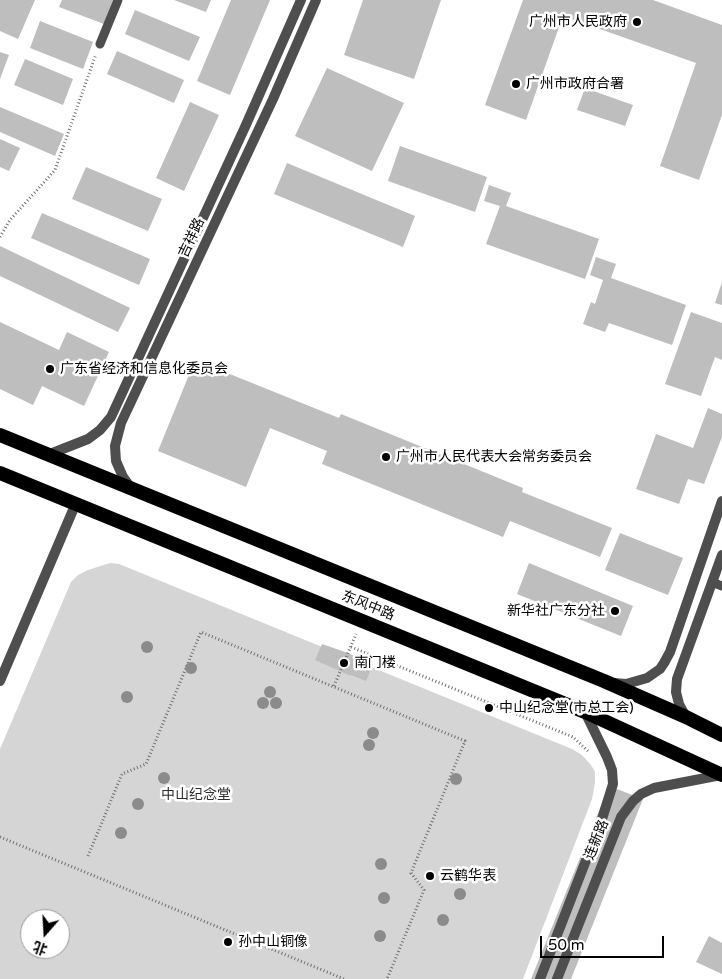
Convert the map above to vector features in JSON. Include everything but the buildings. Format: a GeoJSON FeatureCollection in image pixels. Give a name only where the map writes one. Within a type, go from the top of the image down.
{"type":"FeatureCollection","features":[{"type":"Feature","properties":{"kind":"highway","name":"东风中路"},"geometry":{"type":"LineString","coordinates":[[0,435],[604,681],[722,735]]}},
{"type":"Feature","properties":{"kind":"highway","name":"东风中路"},"geometry":{"type":"LineString","coordinates":[[0,473],[585,712],[722,775]]}},
{"type":"Feature","properties":{"kind":"street","name":"吉祥路"},"geometry":{"type":"LineString","coordinates":[[50,454],[88,439],[100,430],[111,417],[246,127],[300,0]]}},
{"type":"Feature","properties":{"kind":"street","name":"吉祥路"},"geometry":{"type":"LineString","coordinates":[[132,489],[123,477],[116,461],[115,446],[121,423],[273,100],[316,0]]}},
{"type":"Feature","properties":{"kind":"street"},"geometry":{"type":"LineString","coordinates":[[604,681],[626,684],[647,678],[660,669],[664,663],[670,652],[722,501]]}},
{"type":"Feature","properties":{"kind":"street"},"geometry":{"type":"LineString","coordinates":[[0,681],[76,503]]}},
{"type":"Feature","properties":{"kind":"street"},"geometry":{"type":"LineString","coordinates":[[686,717],[679,704],[676,692],[677,679],[717,584],[722,555]]}},
{"type":"Feature","properties":{"kind":"street","name":"连新路"},"geometry":{"type":"LineString","coordinates":[[540,979],[602,819],[613,784],[612,770],[607,757],[585,712]]}},
{"type":"Feature","properties":{"kind":"street","name":"连新路"},"geometry":{"type":"LineString","coordinates":[[557,979],[622,818],[633,801],[641,794],[666,784],[722,775]]}},
{"type":"Feature","properties":{"kind":"lane"},"geometry":{"type":"LineString","coordinates":[[100,44],[118,0]]}},
{"type":"Feature","properties":{"kind":"path"},"geometry":{"type":"LineString","coordinates":[[0,237],[10,220],[55,170],[100,44]]}},
{"type":"Feature","properties":{"kind":"path"},"geometry":{"type":"LineString","coordinates":[[334,686],[361,621]]}},
{"type":"Feature","properties":{"kind":"path"},"geometry":{"type":"LineString","coordinates":[[88,856],[122,774],[146,764],[201,632],[334,686],[465,741],[411,873],[424,890],[387,979]]}},
{"type":"Feature","properties":{"kind":"path"},"geometry":{"type":"LineString","coordinates":[[351,647],[573,737],[593,756]]}},
{"type":"Feature","properties":{"kind":"path"},"geometry":{"type":"LineString","coordinates":[[0,837],[344,979]]}},
{"type":"Feature","properties":{"kind":"green space","name":"中山纪念堂"},"geometry":{"type":"Polygon","coordinates":[[[110,563],[119,564],[572,749],[582,755],[595,772],[592,799],[523,979],[0,979],[0,749],[71,582],[78,575],[110,563]]]}},
{"type":"Feature","properties":{"kind":"place","name":"广州市人民政府"},"geometry":{"type":"Point","coordinates":[637,22]}},
{"type":"Feature","properties":{"kind":"place","name":"广州市政府合署"},"geometry":{"type":"Point","coordinates":[516,84]}},
{"type":"Feature","properties":{"kind":"place","name":"广东省经济和信息化委员会"},"geometry":{"type":"Point","coordinates":[50,369]}},
{"type":"Feature","properties":{"kind":"place","name":"广州市人民代表大会常务委员会"},"geometry":{"type":"Point","coordinates":[386,457]}},
{"type":"Feature","properties":{"kind":"place","name":"新华社广东分社"},"geometry":{"type":"Point","coordinates":[615,611]}},
{"type":"Feature","properties":{"kind":"place","name":"南门楼"},"geometry":{"type":"Point","coordinates":[344,663]}},
{"type":"Feature","properties":{"kind":"place","name":"中山纪念堂(市总工会)"},"geometry":{"type":"Point","coordinates":[489,708]}},
{"type":"Feature","properties":{"kind":"place","name":"云鹤华表"},"geometry":{"type":"Point","coordinates":[430,876]}},
{"type":"Feature","properties":{"kind":"place","name":"孙中山铜像"},"geometry":{"type":"Point","coordinates":[228,942]}}]}
